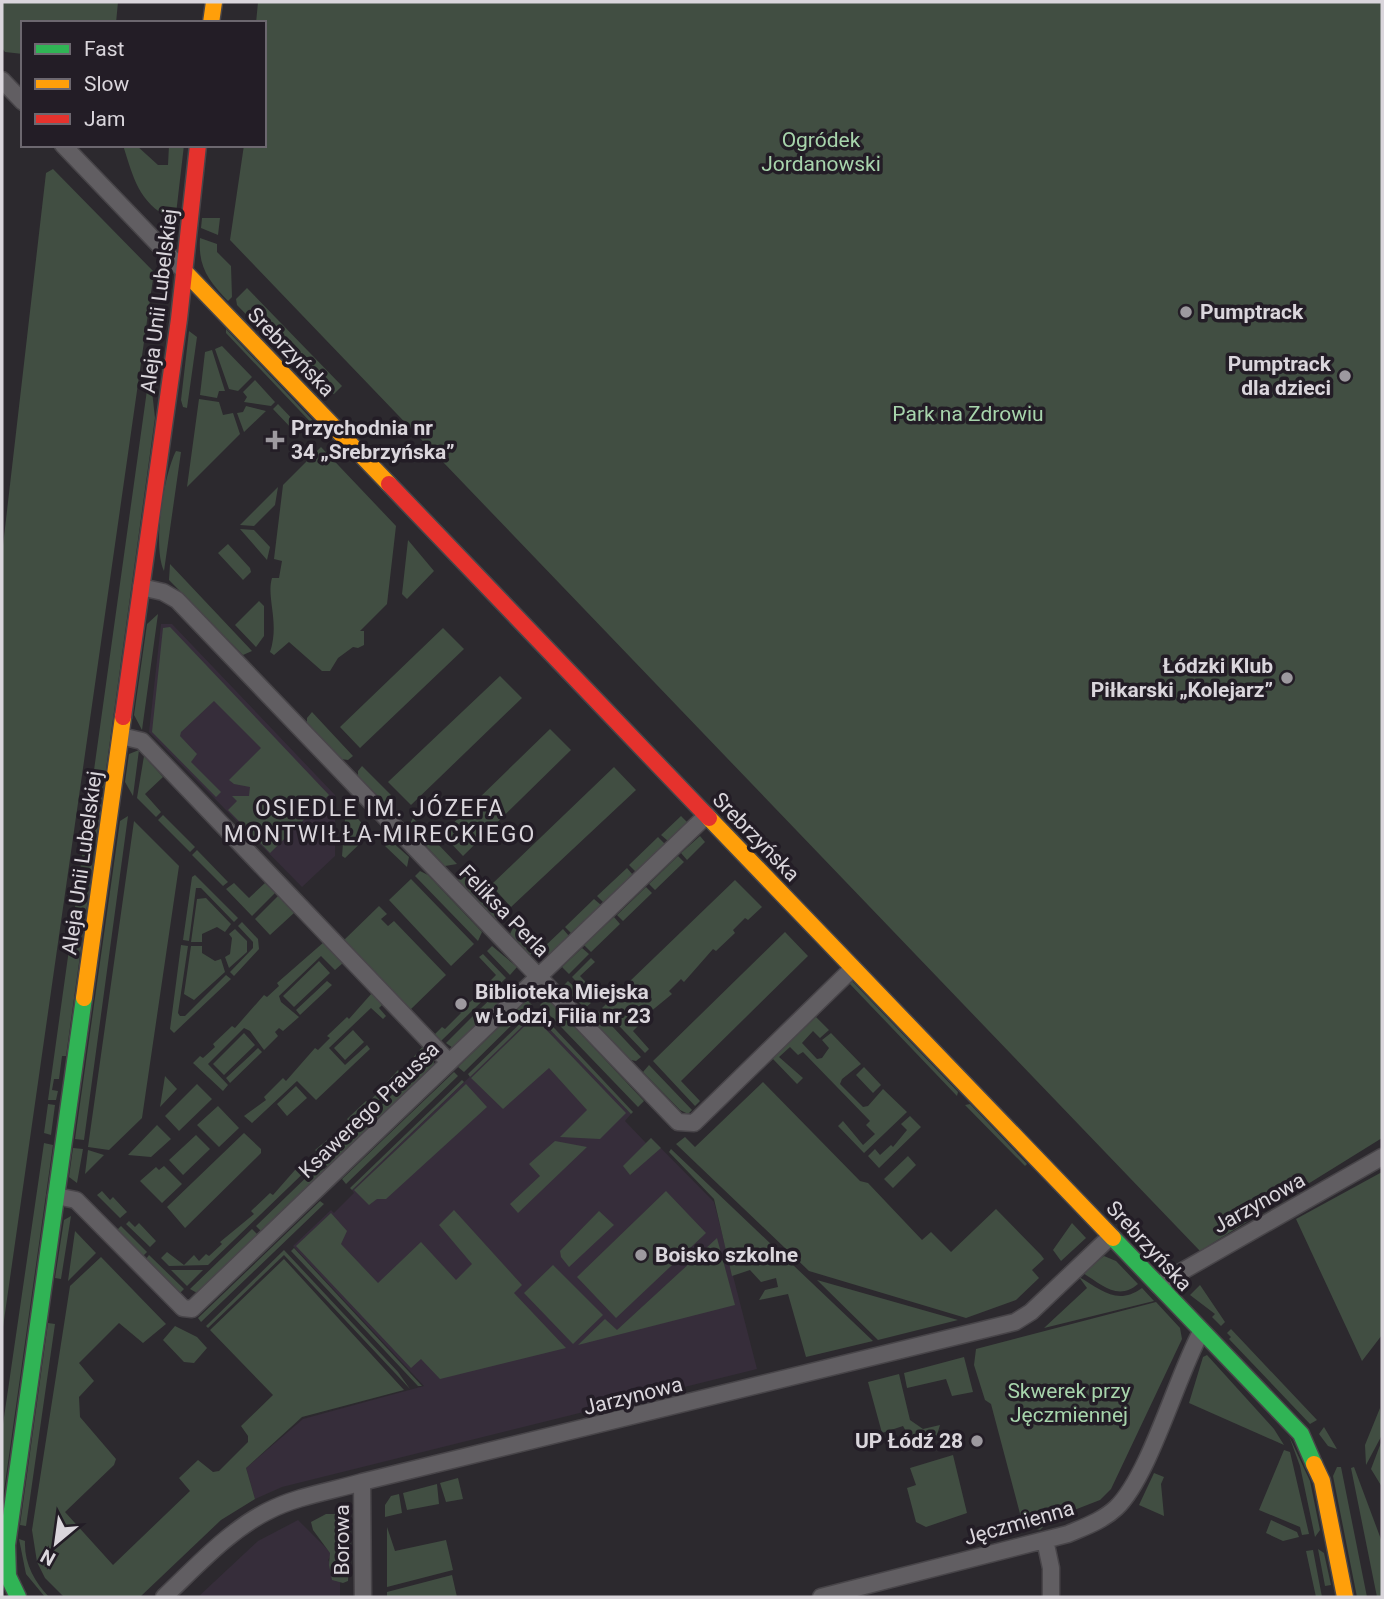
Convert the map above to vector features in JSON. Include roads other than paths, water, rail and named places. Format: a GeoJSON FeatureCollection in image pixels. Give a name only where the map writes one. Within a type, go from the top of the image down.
{"type":"FeatureCollection","features":[{"type":"Feature","properties":{"kind":"street"},"geometry":{"type":"LineString","coordinates":[[211,21],[214,2]]}},
{"type":"Feature","properties":{"kind":"street"},"geometry":{"type":"LineString","coordinates":[[2,80],[21,100]]}},
{"type":"Feature","properties":{"kind":"street","name":"Srebrzyńska"},"geometry":{"type":"LineString","coordinates":[[66,147],[1289,1421],[1309,1448],[1322,1481],[1345,1597]]}},
{"type":"Feature","properties":{"kind":"street","name":"Aleja Unii Lubelskiej"},"geometry":{"type":"LineString","coordinates":[[10,1590],[6,1545],[185,272],[198,147]]}},
{"type":"Feature","properties":{"kind":"street","name":"Feliksa Perla"},"geometry":{"type":"LineString","coordinates":[[141,587],[163,592],[177,600],[678,1122],[694,1123],[853,968]]}},
{"type":"Feature","properties":{"kind":"street"},"geometry":{"type":"LineString","coordinates":[[121,736],[142,741],[449,1062]]}},
{"type":"Feature","properties":{"kind":"street","name":"Ksawerego Praussa"},"geometry":{"type":"LineString","coordinates":[[56,1196],[76,1200],[183,1308],[191,1309],[707,815]]}},
{"type":"Feature","properties":{"kind":"street","name":"Jarzynowa"},"geometry":{"type":"LineString","coordinates":[[1158,1285],[1382,1157]]}},
{"type":"Feature","properties":{"kind":"street","name":"Jarzynowa"},"geometry":{"type":"LineString","coordinates":[[164,1597],[228,1537],[259,1516],[290,1503],[362,1482],[1006,1325],[1031,1312],[1111,1236]]}},
{"type":"Feature","properties":{"kind":"street","name":"Jęczmienna"},"geometry":{"type":"LineString","coordinates":[[821,1597],[1045,1540],[1099,1520],[1124,1499],[1142,1467],[1201,1332]]}},
{"type":"Feature","properties":{"kind":"street","name":"Borowa"},"geometry":{"type":"LineString","coordinates":[[362,1482],[363,1597]]}},
{"type":"Feature","properties":{"kind":"street"},"geometry":{"type":"LineString","coordinates":[[1045,1540],[1051,1568],[1051,1597]]}},
{"type":"Feature","properties":{"kind":"place","name":"Pumptrack"},"geometry":{"type":"Point","coordinates":[1186,312]}},
{"type":"Feature","properties":{"kind":"place","name":"Pumptrack dla dzieci"},"geometry":{"type":"Point","coordinates":[1345,376]}},
{"type":"Feature","properties":{"kind":"place","name":"Przychodnia nr 34 „Srebrzyńska”"},"geometry":{"type":"Point","coordinates":[275,440]}},
{"type":"Feature","properties":{"kind":"place","name":"Łódzki Klub Piłkarski „Kolejarz”"},"geometry":{"type":"Point","coordinates":[1287,678]}},
{"type":"Feature","properties":{"kind":"place","name":"Biblioteka Miejska w Łodzi, Filia nr 23"},"geometry":{"type":"Point","coordinates":[461,1004]}},
{"type":"Feature","properties":{"kind":"place","name":"Boisko szkolne"},"geometry":{"type":"Point","coordinates":[641,1255]}},
{"type":"Feature","properties":{"kind":"place","name":"UP Łódź 28"},"geometry":{"type":"Point","coordinates":[977,1441]}},
{"type":"Feature","properties":{"kind":"district","name":"OSIEDLE IM. JÓZEFA MONTWIŁŁA-MIRECKIEGO"},"geometry":{"type":"Point","coordinates":[380,821]}},
{"type":"Feature","properties":{"kind":"park label","name":"Ogródek Jordanowski"},"geometry":{"type":"Point","coordinates":[821,152]}},
{"type":"Feature","properties":{"kind":"park label","name":"Park na Zdrowiu"},"geometry":{"type":"Point","coordinates":[968,414]}},
{"type":"Feature","properties":{"kind":"park label","name":"Skwerek przy Jęczmiennej"},"geometry":{"type":"Point","coordinates":[1069,1403]}}]}
